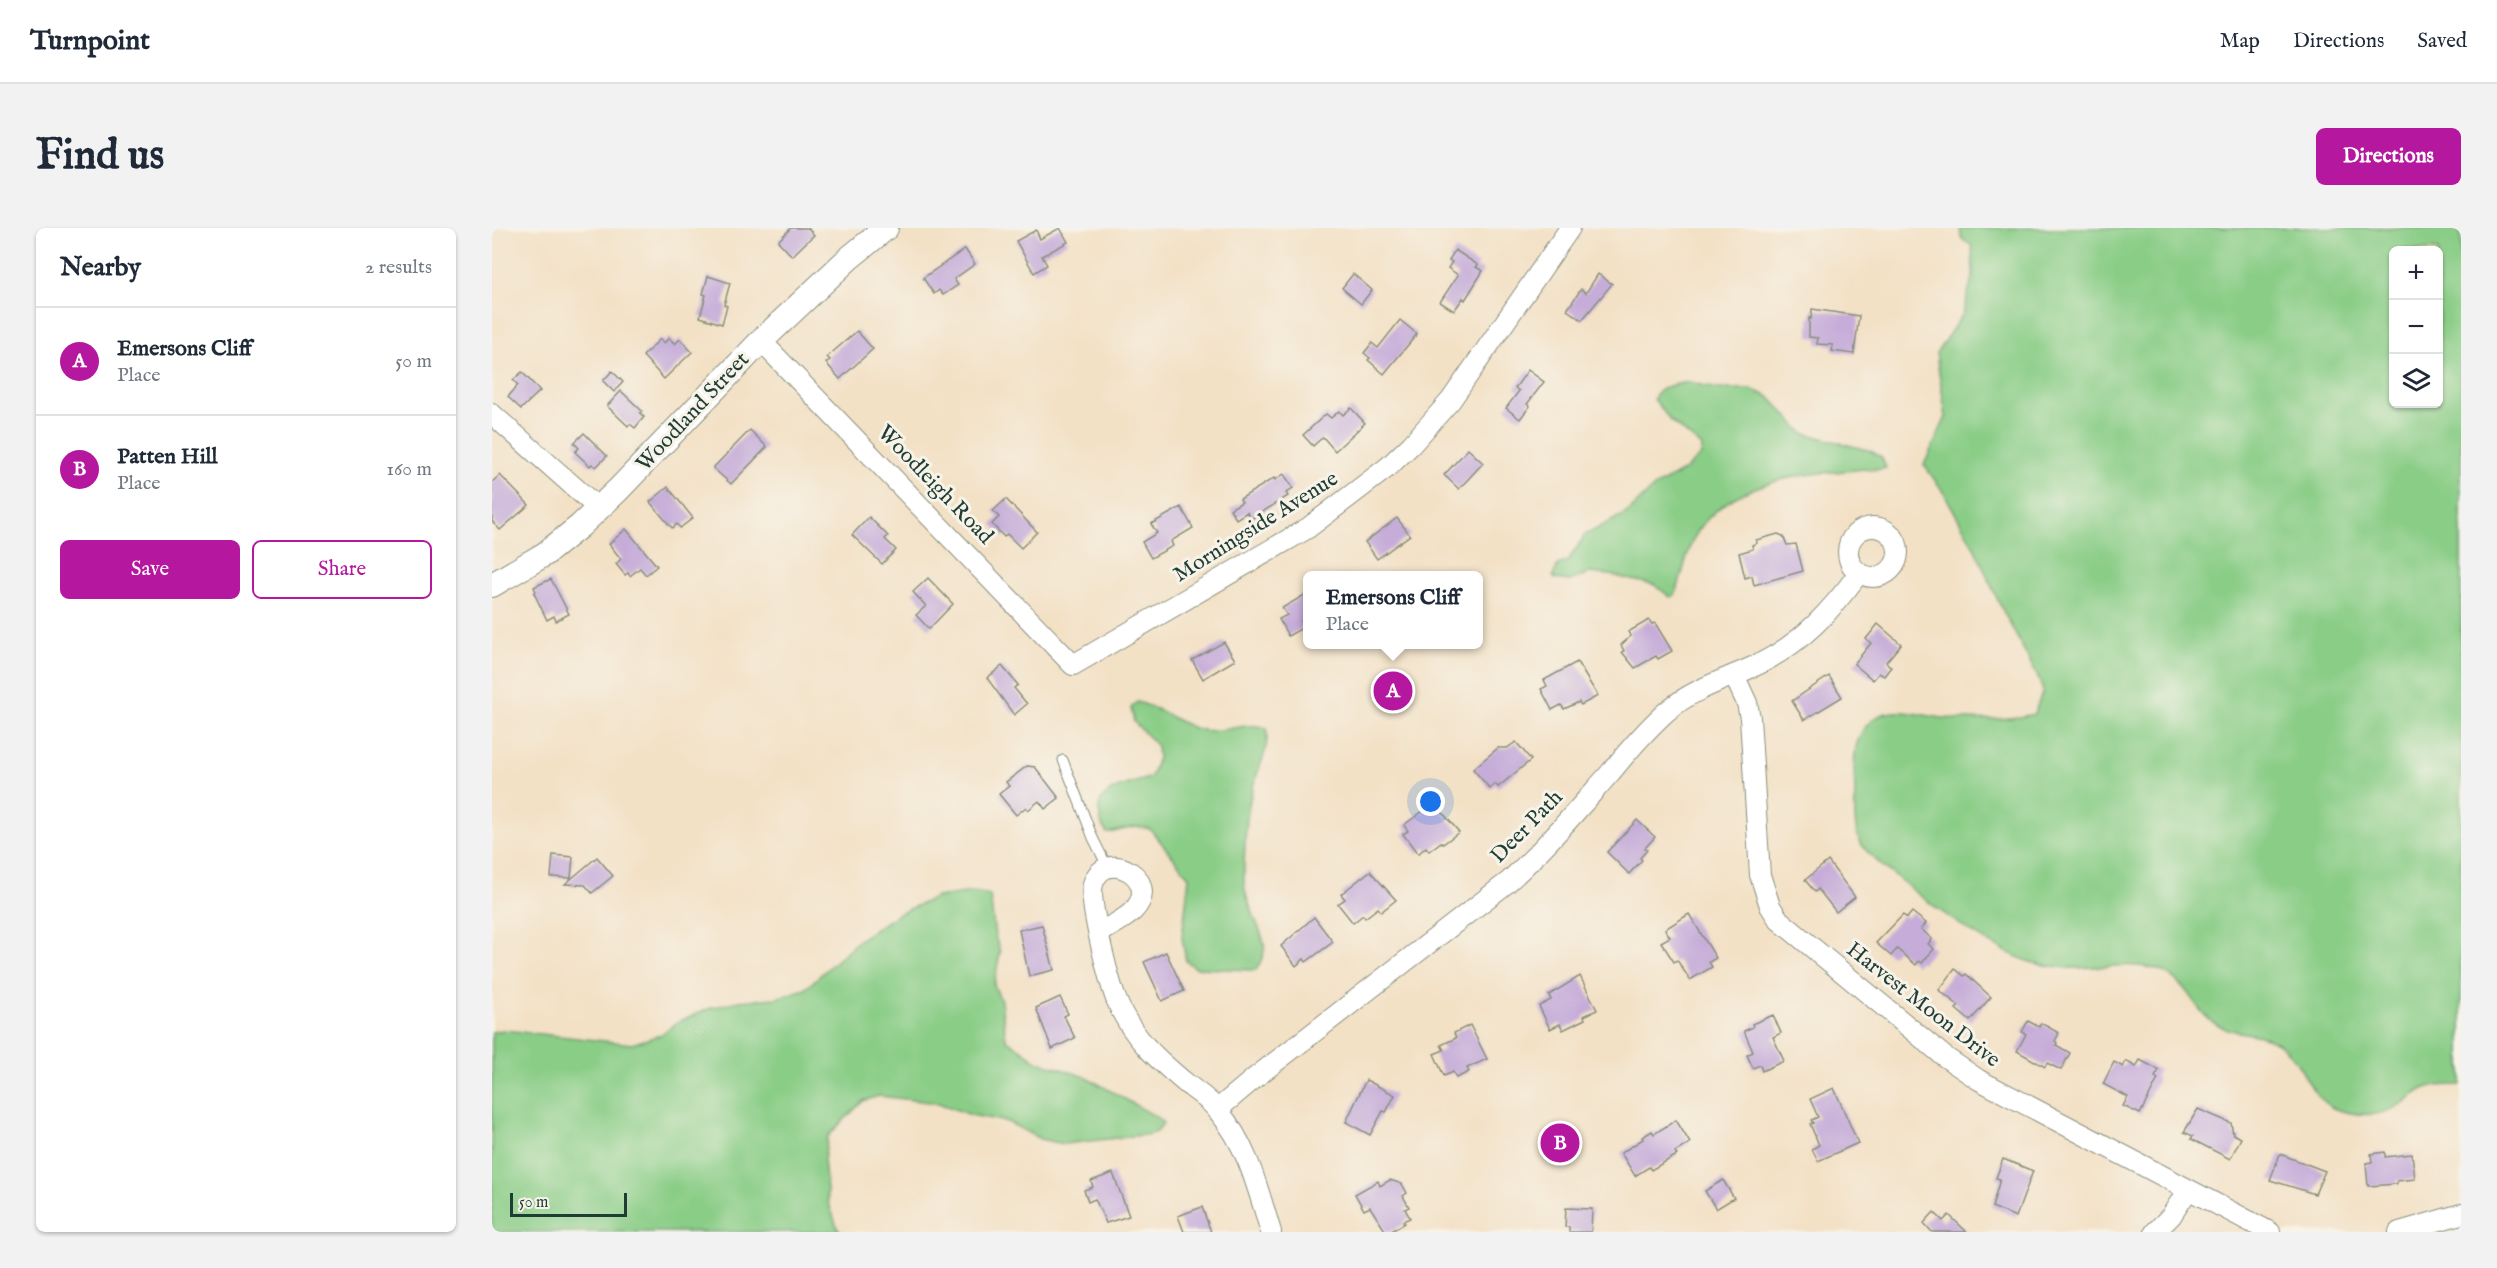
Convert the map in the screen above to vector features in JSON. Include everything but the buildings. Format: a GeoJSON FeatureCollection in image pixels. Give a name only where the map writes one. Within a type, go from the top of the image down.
{"type":"FeatureCollection","features":[{"type":"Feature","properties":{"kind":"street","name":"Woodland Street"},"geometry":{"type":"LineString","coordinates":[[492,585],[545,554],[599,509],[761,340],[848,259],[886,228]]}},
{"type":"Feature","properties":{"kind":"street","name":"Morningside Avenue"},"geometry":{"type":"LineString","coordinates":[[1073,665],[1308,528],[1388,467],[1451,400],[1570,228]]}},
{"type":"Feature","properties":{"kind":"street","name":"Woodleigh Road"},"geometry":{"type":"LineString","coordinates":[[761,340],[1073,665]]}},
{"type":"Feature","properties":{"kind":"street"},"geometry":{"type":"LineString","coordinates":[[492,414],[599,509]]}},
{"type":"Feature","properties":{"kind":"street","name":"Deer Path"},"geometry":{"type":"LineString","coordinates":[[1218,1109],[1282,1056],[1508,882],[1544,848],[1631,748],[1667,711],[1704,688],[1796,643],[1826,615],[1859,573]]}},
{"type":"Feature","properties":{"kind":"street","name":"Harvest Moon Drive"},"geometry":{"type":"LineString","coordinates":[[1734,675],[1747,703],[1750,718],[1760,875],[1770,906],[1779,920],[1962,1068],[1997,1091],[2270,1232]]}},
{"type":"Feature","properties":{"kind":"street"},"geometry":{"type":"LineString","coordinates":[[1099,933],[1133,911],[1141,896],[1138,879],[1133,873],[1119,867],[1108,868],[1098,875],[1093,883],[1093,901],[1099,933],[1108,976],[1122,1013],[1131,1029],[1155,1057],[1218,1109],[1242,1146],[1271,1232]]}},
{"type":"Feature","properties":{"kind":"street"},"geometry":{"type":"LineString","coordinates":[[2155,1232],[2171,1216],[2188,1190]]}},
{"type":"Feature","properties":{"kind":"street"},"geometry":{"type":"LineString","coordinates":[[2399,1232],[2461,1214]]}},
{"type":"Feature","properties":{"kind":"lane"},"geometry":{"type":"LineString","coordinates":[[1063,760],[1093,838],[1108,868]]}},
{"type":"Feature","properties":{"kind":"green space"},"geometry":{"type":"Polygon","coordinates":[[[1960,228],[2461,228],[2461,1085],[2426,1088],[2394,1108],[2379,1113],[2362,1114],[2338,1110],[2316,1094],[2296,1061],[2281,1046],[2264,1037],[2217,1025],[2169,975],[2159,970],[2134,966],[2070,968],[2030,962],[2013,955],[1979,937],[1913,891],[1870,855],[1859,840],[1855,819],[1855,751],[1861,733],[1875,718],[1891,712],[1966,719],[2001,719],[2023,716],[2034,714],[2043,691],[1975,549],[1944,493],[1924,465],[1946,417],[1936,353],[1963,314],[1973,274],[1972,246],[1962,239],[1960,228]]]}},
{"type":"Feature","properties":{"kind":"green space"},"geometry":{"type":"Polygon","coordinates":[[[1688,382],[1718,389],[1750,389],[1768,396],[1803,433],[1871,451],[1882,458],[1886,468],[1803,475],[1766,484],[1732,499],[1704,522],[1688,552],[1675,595],[1670,597],[1655,585],[1610,575],[1589,573],[1570,581],[1555,579],[1553,576],[1558,565],[1568,561],[1585,535],[1628,512],[1654,487],[1685,470],[1701,455],[1702,447],[1670,420],[1654,399],[1656,394],[1664,388],[1688,382]]]}},
{"type":"Feature","properties":{"kind":"green space"},"geometry":{"type":"Polygon","coordinates":[[[1137,702],[1153,707],[1182,723],[1206,731],[1252,726],[1267,729],[1266,746],[1254,783],[1246,823],[1245,887],[1264,947],[1263,957],[1256,970],[1196,968],[1186,961],[1182,938],[1189,877],[1151,830],[1135,827],[1107,833],[1102,825],[1099,809],[1101,800],[1106,794],[1151,777],[1158,758],[1157,746],[1134,722],[1131,708],[1137,702]]]}},
{"type":"Feature","properties":{"kind":"green space"},"geometry":{"type":"Polygon","coordinates":[[[973,892],[990,895],[995,936],[1000,952],[994,985],[1001,1001],[1006,1039],[1037,1061],[1086,1077],[1155,1116],[1163,1123],[1158,1131],[1152,1134],[1064,1144],[1040,1139],[1008,1122],[971,1115],[938,1103],[879,1096],[863,1101],[828,1136],[824,1160],[828,1201],[841,1232],[492,1232],[492,1032],[504,1030],[632,1044],[660,1035],[678,1022],[708,1009],[738,1001],[776,998],[805,989],[860,939],[898,914],[937,897],[973,892]]]}},
{"type":"Feature","properties":{"kind":"place","name":"Emersons Cliff"},"geometry":{"type":"Point","coordinates":[1393,691]}},
{"type":"Feature","properties":{"kind":"place","name":"Patten Hill"},"geometry":{"type":"Point","coordinates":[1560,1143]}}]}
